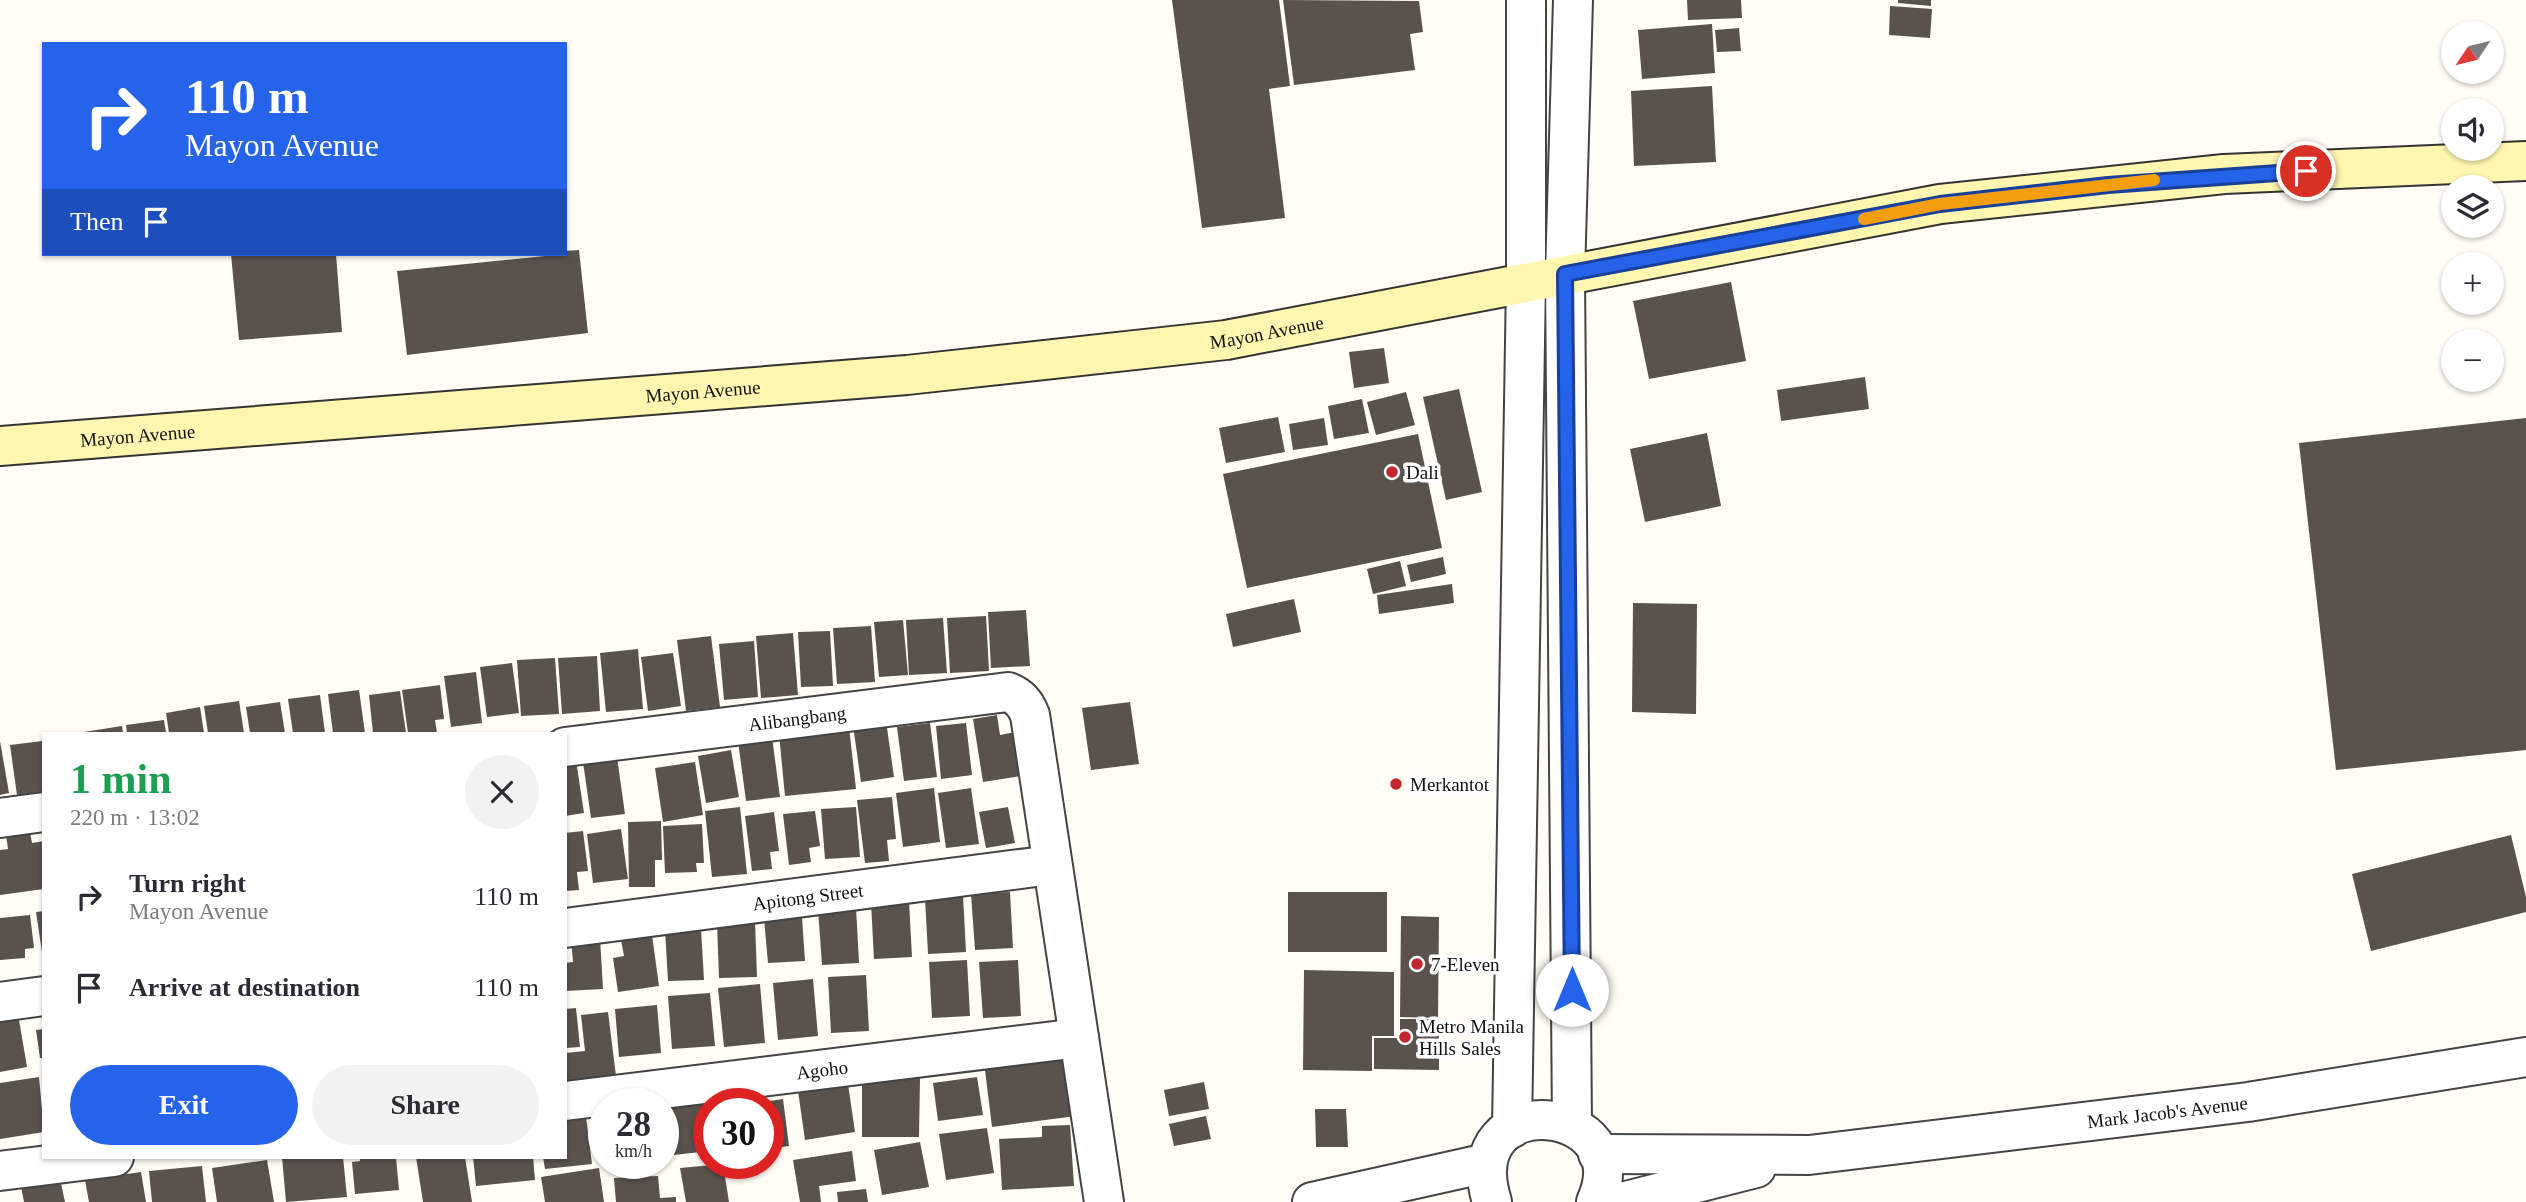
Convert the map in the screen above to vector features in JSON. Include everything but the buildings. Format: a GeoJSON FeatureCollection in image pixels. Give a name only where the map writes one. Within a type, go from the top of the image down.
{"type":"FeatureCollection","features":[{"type":"Feature","properties":{"kind":"main road","name":"Mayon Avenue"},"geometry":{"type":"LineString","coordinates":[[0,446],[720,390],[1056,359],[1226,340],[1953,203],[2224,174],[2526,161]]}},
{"type":"Feature","properties":{"kind":"street"},"geometry":{"type":"LineString","coordinates":[[1513,1128],[1526,282],[1526,0]]}},
{"type":"Feature","properties":{"kind":"street"},"geometry":{"type":"LineString","coordinates":[[1572,1126],[1565,274],[1573,0]]}},
{"type":"Feature","properties":{"kind":"street","name":"Alibangbang"},"geometry":{"type":"LineString","coordinates":[[567,747],[1008,691],[1026,703],[1030,715],[1051,865]]}},
{"type":"Feature","properties":{"kind":"street"},"geometry":{"type":"LineString","coordinates":[[0,818],[42,812]]}},
{"type":"Feature","properties":{"kind":"street"},"geometry":{"type":"LineString","coordinates":[[1051,865],[1104,1202]]}},
{"type":"Feature","properties":{"kind":"street","name":"Apitong Street"},"geometry":{"type":"LineString","coordinates":[[567,929],[1051,865]]}},
{"type":"Feature","properties":{"kind":"street"},"geometry":{"type":"LineString","coordinates":[[0,1002],[42,996]]}},
{"type":"Feature","properties":{"kind":"street","name":"Agoho"},"geometry":{"type":"LineString","coordinates":[[567,1101],[1079,1038]]}},
{"type":"Feature","properties":{"kind":"street","name":"Mark Jacob's Avenue"},"geometry":{"type":"LineString","coordinates":[[1598,1154],[1809,1155],[2248,1102],[2526,1057]]}},
{"type":"Feature","properties":{"kind":"street"},"geometry":{"type":"LineString","coordinates":[[1492,1202],[1487,1185],[1487,1163],[1496,1143],[1513,1128],[1532,1119],[1554,1119],[1572,1126],[1587,1137],[1598,1154],[1602,1173],[1596,1202]]}},
{"type":"Feature","properties":{"kind":"street","name":"Mark Jacob's Avenue"},"geometry":{"type":"LineString","coordinates":[[1622,1202],[1809,1155]]}},
{"type":"Feature","properties":{"kind":"street"},"geometry":{"type":"LineString","coordinates":[[0,1171],[98,1159]]}},
{"type":"Feature","properties":{"kind":"street"},"geometry":{"type":"LineString","coordinates":[[1312,1202],[1487,1163]]}},
{"type":"Feature","properties":{"kind":"slow traffic"},"geometry":{"type":"LineString","coordinates":[[1864,219],[1940,204],[2154,180]]}},
{"type":"Feature","properties":{"kind":"place","name":"Dali"},"geometry":{"type":"Point","coordinates":[1392,472]}},
{"type":"Feature","properties":{"kind":"place","name":"Merkantot"},"geometry":{"type":"Point","coordinates":[1396,784]}},
{"type":"Feature","properties":{"kind":"place","name":"7-Eleven"},"geometry":{"type":"Point","coordinates":[1417,964]}},
{"type":"Feature","properties":{"kind":"place","name":"Metro Manila Hills Sales"},"geometry":{"type":"Point","coordinates":[1405,1037]}},
{"type":"Feature","properties":{"kind":"route"},"geometry":{"type":"LineString","coordinates":[[1572,990],[1565,274],[1940,204],[2224,174],[2306,171]]}}]}
